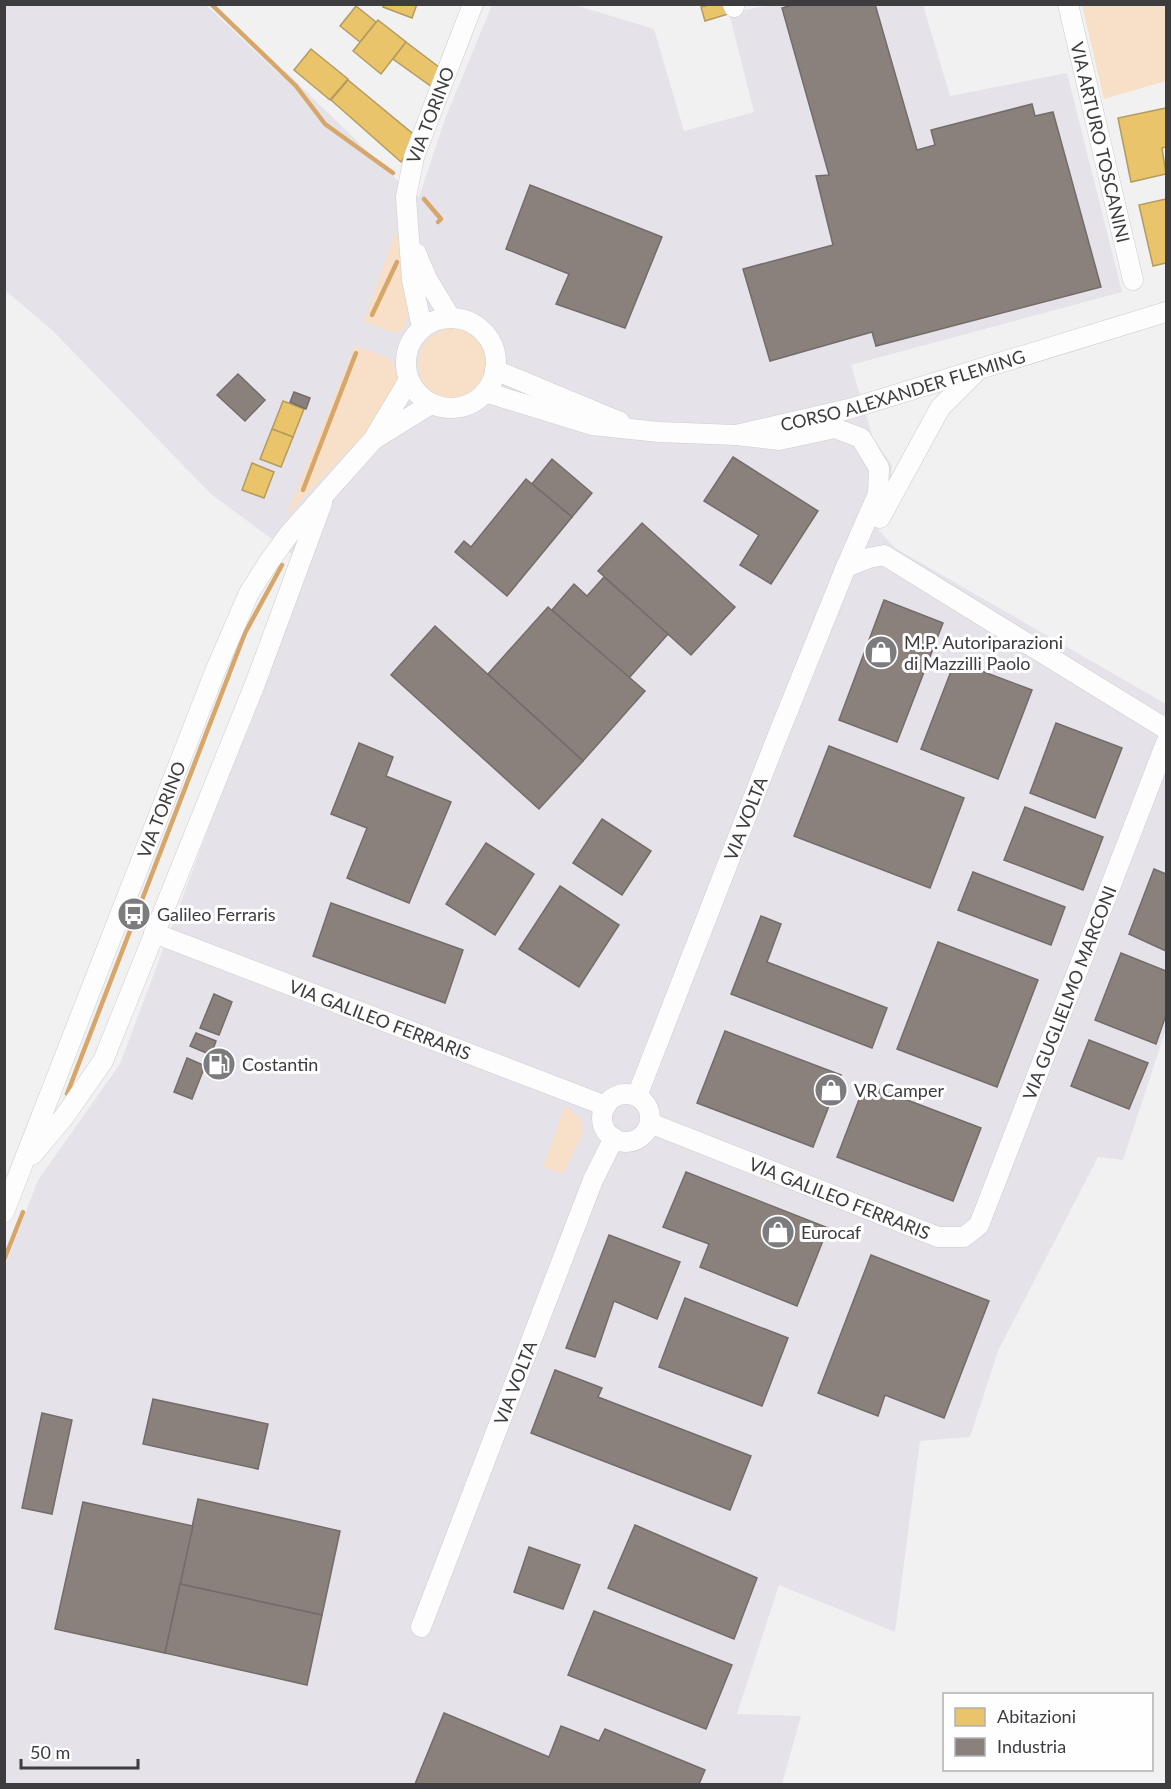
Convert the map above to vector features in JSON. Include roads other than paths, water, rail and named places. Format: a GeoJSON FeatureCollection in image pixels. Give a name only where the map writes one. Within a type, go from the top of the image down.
{"type":"FeatureCollection","features":[{"type":"Feature","properties":{"kind":"street","name":"VIA TORINO"},"geometry":{"type":"LineString","coordinates":[[422,328],[412,280],[406,197],[414,157],[473,4]]}},
{"type":"Feature","properties":{"kind":"street","name":"VIA ARTURO TOSCANINI"},"geometry":{"type":"LineString","coordinates":[[1068,4],[1133,280]]}},
{"type":"Feature","properties":{"kind":"street","name":"VIA TORINO"},"geometry":{"type":"LineString","coordinates":[[409,230],[414,249],[427,279],[450,317]]}},
{"type":"Feature","properties":{"kind":"street","name":"CORSO ALEXANDER FLEMING"},"geometry":{"type":"LineString","coordinates":[[485,392],[592,425],[667,433],[736,435],[849,409],[1167,312]]}},
{"type":"Feature","properties":{"kind":"street"},"geometry":{"type":"LineString","coordinates":[[450,317],[472,322],[488,338],[496,358],[492,382],[485,392],[474,402],[460,407],[445,408],[431,404],[414,390],[406,370],[407,349],[422,328],[435,320],[450,317]]}},
{"type":"Feature","properties":{"kind":"street","name":"VIA VOLTA"},"geometry":{"type":"LineString","coordinates":[[857,541],[876,526],[940,408],[979,369]]}},
{"type":"Feature","properties":{"kind":"street","name":"CORSO ALEXANDER FLEMING"},"geometry":{"type":"LineString","coordinates":[[495,370],[633,429]]}},
{"type":"Feature","properties":{"kind":"street","name":"VIA TORINO"},"geometry":{"type":"LineString","coordinates":[[4,1212],[216,669],[249,593],[290,533],[373,440],[409,380]]}},
{"type":"Feature","properties":{"kind":"street","name":"VIA TORINO"},"geometry":{"type":"LineString","coordinates":[[373,440],[431,404]]}},
{"type":"Feature","properties":{"kind":"street","name":"VIA VOLTA"},"geometry":{"type":"LineString","coordinates":[[638,1096],[776,740],[878,494],[879,468],[861,438],[835,428],[779,440],[736,435]]}},
{"type":"Feature","properties":{"kind":"street"},"geometry":{"type":"LineString","coordinates":[[21,1169],[64,1116],[103,1061],[255,684],[326,492]]}},
{"type":"Feature","properties":{"kind":"street"},"geometry":{"type":"LineString","coordinates":[[846,567],[884,555],[1167,729]]}},
{"type":"Feature","properties":{"kind":"street","name":"VIA GUGLIELMO MARCONI"},"geometry":{"type":"LineString","coordinates":[[964,1237],[979,1225],[1167,742]]}},
{"type":"Feature","properties":{"kind":"street","name":"VIA GALILEO FERRARIS"},"geometry":{"type":"LineString","coordinates":[[154,933],[606,1106]]}},
{"type":"Feature","properties":{"kind":"street"},"geometry":{"type":"LineString","coordinates":[[619,1095],[638,1096],[649,1111],[650,1123],[645,1133],[633,1141],[625,1142],[615,1138],[606,1131],[603,1124],[606,1106],[619,1095]]}},
{"type":"Feature","properties":{"kind":"street","name":"VIA GALILEO FERRARIS"},"geometry":{"type":"LineString","coordinates":[[650,1123],[938,1237],[964,1237]]}},
{"type":"Feature","properties":{"kind":"street","name":"VIA VOLTA"},"geometry":{"type":"LineString","coordinates":[[421,1627],[593,1180],[615,1138]]}},
{"type":"Feature","properties":{"kind":"waterway"},"geometry":{"type":"LineString","coordinates":[[211,4],[296,86],[325,124],[393,173]]}},
{"type":"Feature","properties":{"kind":"waterway"},"geometry":{"type":"LineString","coordinates":[[424,199],[441,219],[438,222]]}},
{"type":"Feature","properties":{"kind":"waterway"},"geometry":{"type":"LineString","coordinates":[[372,315],[397,262]]}},
{"type":"Feature","properties":{"kind":"waterway"},"geometry":{"type":"LineString","coordinates":[[303,490],[356,353]]}},
{"type":"Feature","properties":{"kind":"waterway"},"geometry":{"type":"LineString","coordinates":[[67,1094],[245,633],[282,565]]}},
{"type":"Feature","properties":{"kind":"waterway"},"geometry":{"type":"LineString","coordinates":[[4,1260],[23,1212]]}},
{"type":"Feature","properties":{"kind":"place","name":"M.P. Autoriparazioni di Mazzilli Paolo"},"geometry":{"type":"Point","coordinates":[881,652]}},
{"type":"Feature","properties":{"kind":"place","name":"Galileo Ferraris"},"geometry":{"type":"Point","coordinates":[134,914]}},
{"type":"Feature","properties":{"kind":"place","name":"Costantin"},"geometry":{"type":"Point","coordinates":[219,1064]}},
{"type":"Feature","properties":{"kind":"place","name":"VR Camper"},"geometry":{"type":"Point","coordinates":[831,1090]}},
{"type":"Feature","properties":{"kind":"place","name":"Eurocaf"},"geometry":{"type":"Point","coordinates":[778,1232]}}]}
